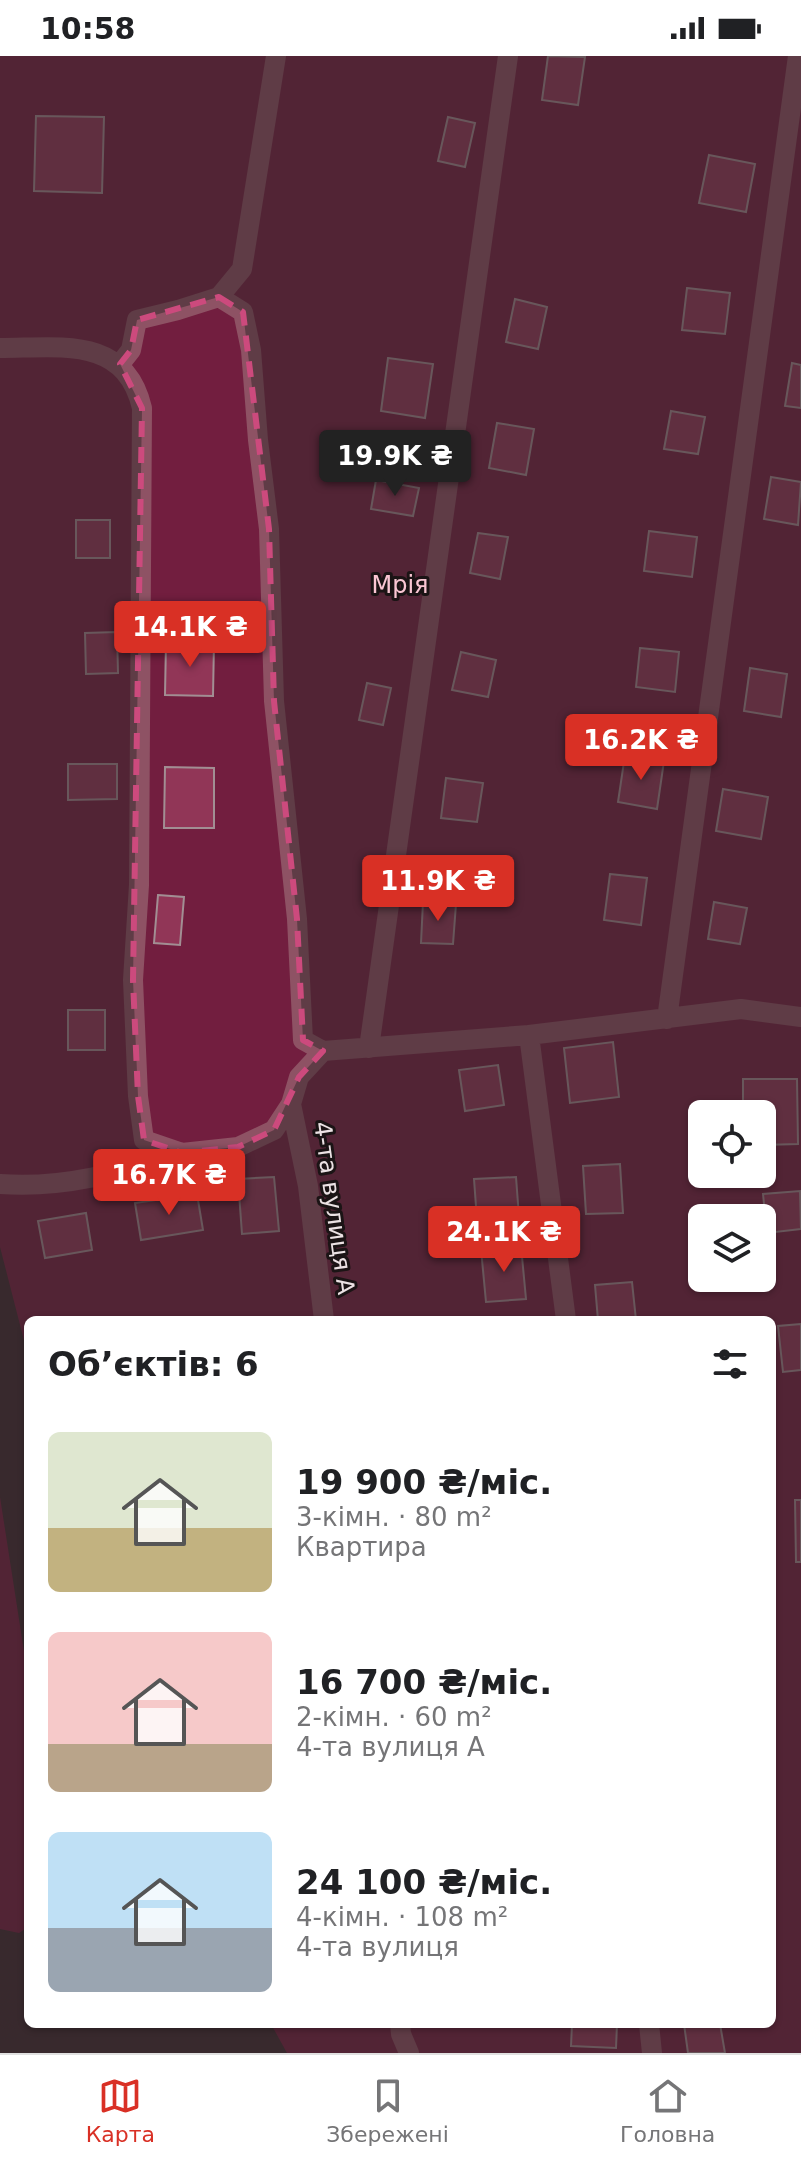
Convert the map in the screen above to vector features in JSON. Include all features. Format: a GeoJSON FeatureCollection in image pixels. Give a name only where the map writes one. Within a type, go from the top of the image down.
{"type":"FeatureCollection","features":[{"type":"Feature","properties":{"kind":"street"},"geometry":{"type":"LineString","coordinates":[[120,364],[131,350],[137,320],[219,297],[242,269],[276,56]]}},
{"type":"Feature","properties":{"kind":"street"},"geometry":{"type":"LineString","coordinates":[[369,1048],[508,56]]}},
{"type":"Feature","properties":{"kind":"street"},"geometry":{"type":"LineString","coordinates":[[667,1019],[798,56]]}},
{"type":"Feature","properties":{"kind":"street"},"geometry":{"type":"LineString","coordinates":[[219,297],[243,312],[251,350],[269,529],[274,701],[297,919],[303,1040],[323,1051],[529,1035],[741,1009],[801,1017]]}},
{"type":"Feature","properties":{"kind":"street"},"geometry":{"type":"LineString","coordinates":[[0,348],[59,347],[97,352],[120,364],[139,394],[142,408],[139,885],[133,980],[138,1096],[144,1140],[182,1153]]}},
{"type":"Feature","properties":{"kind":"street"},"geometry":{"type":"LineString","coordinates":[[529,1035],[565,1316]]}},
{"type":"Feature","properties":{"kind":"street"},"geometry":{"type":"LineString","coordinates":[[0,1184],[61,1184],[182,1153],[238,1147],[274,1130],[291,1104],[299,1077],[323,1051]]}},
{"type":"Feature","properties":{"kind":"street","name":"4-та вулиця А"},"geometry":{"type":"LineString","coordinates":[[291,1104],[308,1186],[324,1316]]}},
{"type":"Feature","properties":{"kind":"street"},"geometry":{"type":"LineString","coordinates":[[400,2028],[409,2053]]}},
{"type":"Feature","properties":{"kind":"street"},"geometry":{"type":"LineString","coordinates":[[649,2028],[652,2053]]}},
{"type":"Feature","properties":{"kind":"highlighted area"},"geometry":{"type":"Polygon","coordinates":[[[219,297],[243,312],[269,529],[274,701],[297,919],[303,1040],[323,1051],[299,1077],[274,1130],[238,1147],[182,1153],[144,1140],[138,1096],[133,980],[142,408],[120,364],[131,350],[137,320],[219,297]]]}},
{"type":"Feature","properties":{"kind":"green space","name":"Мрія"},"geometry":{"type":"Polygon","coordinates":[[[0,56],[801,56],[801,2053],[287,2053],[273,2028],[776,2028],[776,1316],[24,1316],[24,1340],[0,1247],[0,56]]]}},
{"type":"Feature","properties":{"kind":"green space"},"geometry":{"type":"Polygon","coordinates":[[[0,1497],[24,1651],[24,1930],[19,1933],[0,1929],[0,1497]]]}},
{"type":"Feature","properties":{"kind":"building"},"geometry":{"type":"Polygon","coordinates":[[[548,56],[585,57],[578,105],[542,100],[548,56]]]}},
{"type":"Feature","properties":{"kind":"building"},"geometry":{"type":"Polygon","coordinates":[[[36,116],[104,117],[102,193],[34,191],[36,116]]]}},
{"type":"Feature","properties":{"kind":"building"},"geometry":{"type":"Polygon","coordinates":[[[448,117],[475,123],[465,167],[438,161],[448,117]]]}},
{"type":"Feature","properties":{"kind":"building"},"geometry":{"type":"Polygon","coordinates":[[[709,155],[755,164],[746,212],[699,203],[709,155]]]}},
{"type":"Feature","properties":{"kind":"building"},"geometry":{"type":"Polygon","coordinates":[[[687,288],[730,293],[725,334],[682,330],[687,288]]]}},
{"type":"Feature","properties":{"kind":"building"},"geometry":{"type":"Polygon","coordinates":[[[515,299],[547,307],[538,349],[506,342],[515,299]]]}},
{"type":"Feature","properties":{"kind":"building"},"geometry":{"type":"Polygon","coordinates":[[[388,358],[433,364],[425,418],[381,411],[388,358]]]}},
{"type":"Feature","properties":{"kind":"building"},"geometry":{"type":"Polygon","coordinates":[[[792,363],[801,365],[801,408],[785,406],[792,363]]]}},
{"type":"Feature","properties":{"kind":"building"},"geometry":{"type":"Polygon","coordinates":[[[671,411],[705,417],[698,454],[664,449],[671,411]]]}},
{"type":"Feature","properties":{"kind":"building"},"geometry":{"type":"Polygon","coordinates":[[[497,423],[534,429],[526,475],[489,468],[497,423]]]}},
{"type":"Feature","properties":{"kind":"building"},"geometry":{"type":"Polygon","coordinates":[[[771,477],[801,482],[798,525],[764,519],[771,477]]]}},
{"type":"Feature","properties":{"kind":"building"},"geometry":{"type":"Polygon","coordinates":[[[376,480],[419,488],[413,516],[371,509],[376,480]]]}},
{"type":"Feature","properties":{"kind":"building"},"geometry":{"type":"Polygon","coordinates":[[[76,520],[110,520],[110,558],[76,558],[76,520]]]}},
{"type":"Feature","properties":{"kind":"building"},"geometry":{"type":"Polygon","coordinates":[[[649,531],[697,537],[692,577],[644,571],[649,531]]]}},
{"type":"Feature","properties":{"kind":"building"},"geometry":{"type":"Polygon","coordinates":[[[478,533],[508,537],[500,579],[470,573],[478,533]]]}},
{"type":"Feature","properties":{"kind":"building"},"geometry":{"type":"Polygon","coordinates":[[[117,632],[118,673],[86,674],[85,633],[117,632]]]}},
{"type":"Feature","properties":{"kind":"building"},"geometry":{"type":"Polygon","coordinates":[[[166,642],[214,642],[213,696],[165,695],[166,642]]]}},
{"type":"Feature","properties":{"kind":"building"},"geometry":{"type":"Polygon","coordinates":[[[640,648],[679,652],[675,692],[636,687],[640,648]]]}},
{"type":"Feature","properties":{"kind":"building"},"geometry":{"type":"Polygon","coordinates":[[[461,652],[496,660],[488,697],[452,690],[461,652]]]}},
{"type":"Feature","properties":{"kind":"building"},"geometry":{"type":"Polygon","coordinates":[[[750,668],[787,674],[781,717],[744,711],[750,668]]]}},
{"type":"Feature","properties":{"kind":"building"},"geometry":{"type":"Polygon","coordinates":[[[367,683],[391,688],[383,725],[359,720],[367,683]]]}},
{"type":"Feature","properties":{"kind":"building"},"geometry":{"type":"Polygon","coordinates":[[[625,755],[664,761],[657,809],[618,802],[625,755]]]}},
{"type":"Feature","properties":{"kind":"building"},"geometry":{"type":"Polygon","coordinates":[[[68,764],[117,764],[117,799],[68,800],[68,764]]]}},
{"type":"Feature","properties":{"kind":"building"},"geometry":{"type":"Polygon","coordinates":[[[165,767],[214,768],[214,828],[164,828],[165,767]]]}},
{"type":"Feature","properties":{"kind":"building"},"geometry":{"type":"Polygon","coordinates":[[[446,778],[483,783],[477,822],[441,818],[446,778]]]}},
{"type":"Feature","properties":{"kind":"building"},"geometry":{"type":"Polygon","coordinates":[[[723,789],[768,797],[761,839],[716,831],[723,789]]]}},
{"type":"Feature","properties":{"kind":"building"},"geometry":{"type":"Polygon","coordinates":[[[610,874],[647,878],[641,925],[604,920],[610,874]]]}},
{"type":"Feature","properties":{"kind":"building"},"geometry":{"type":"Polygon","coordinates":[[[158,895],[184,897],[180,945],[154,943],[158,895]]]}},
{"type":"Feature","properties":{"kind":"building"},"geometry":{"type":"Polygon","coordinates":[[[423,902],[456,904],[453,944],[421,943],[423,902]]]}},
{"type":"Feature","properties":{"kind":"building"},"geometry":{"type":"Polygon","coordinates":[[[714,902],[747,908],[740,944],[708,939],[714,902]]]}},
{"type":"Feature","properties":{"kind":"building"},"geometry":{"type":"Polygon","coordinates":[[[68,1010],[105,1010],[105,1050],[68,1050],[68,1010]]]}},
{"type":"Feature","properties":{"kind":"building"},"geometry":{"type":"Polygon","coordinates":[[[613,1042],[619,1097],[570,1103],[564,1048],[613,1042]]]}},
{"type":"Feature","properties":{"kind":"building"},"geometry":{"type":"Polygon","coordinates":[[[498,1065],[504,1105],[465,1111],[459,1070],[498,1065]]]}},
{"type":"Feature","properties":{"kind":"building"},"geometry":{"type":"Polygon","coordinates":[[[743,1079],[797,1079],[798,1144],[776,1145],[776,1100],[743,1100],[743,1079]]]}},
{"type":"Feature","properties":{"kind":"building"},"geometry":{"type":"Polygon","coordinates":[[[620,1164],[623,1213],[586,1214],[583,1166],[620,1164]]]}},
{"type":"Feature","properties":{"kind":"building"},"geometry":{"type":"Polygon","coordinates":[[[274,1177],[279,1231],[242,1234],[238,1179],[274,1177]]]}},
{"type":"Feature","properties":{"kind":"building"},"geometry":{"type":"Polygon","coordinates":[[[516,1177],[519,1217],[477,1220],[474,1179],[516,1177]]]}},
{"type":"Feature","properties":{"kind":"building"},"geometry":{"type":"Polygon","coordinates":[[[800,1191],[801,1229],[776,1232],[776,1204],[764,1204],[763,1194],[800,1191]]]}},
{"type":"Feature","properties":{"kind":"building"},"geometry":{"type":"Polygon","coordinates":[[[197,1194],[203,1230],[141,1240],[135,1203],[197,1194]]]}},
{"type":"Feature","properties":{"kind":"building"},"geometry":{"type":"Polygon","coordinates":[[[86,1213],[92,1250],[45,1258],[38,1221],[86,1213]]]}},
{"type":"Feature","properties":{"kind":"building"},"geometry":{"type":"Polygon","coordinates":[[[521,1246],[526,1299],[486,1302],[481,1249],[521,1246]]]}},
{"type":"Feature","properties":{"kind":"building"},"geometry":{"type":"Polygon","coordinates":[[[632,1282],[636,1316],[598,1316],[595,1285],[632,1282]]]}},
{"type":"Feature","properties":{"kind":"building"},"geometry":{"type":"Polygon","coordinates":[[[801,1324],[801,1370],[783,1372],[778,1326],[801,1324]]]}},
{"type":"Feature","properties":{"kind":"building"},"geometry":{"type":"Polygon","coordinates":[[[795,1500],[801,1500],[801,1562],[796,1562],[795,1500]]]}},
{"type":"Feature","properties":{"kind":"building"},"geometry":{"type":"Polygon","coordinates":[[[572,2028],[617,2028],[616,2048],[571,2046],[572,2028]]]}},
{"type":"Feature","properties":{"kind":"building"},"geometry":{"type":"Polygon","coordinates":[[[685,2028],[721,2028],[725,2053],[688,2053],[685,2028]]]}}]}
